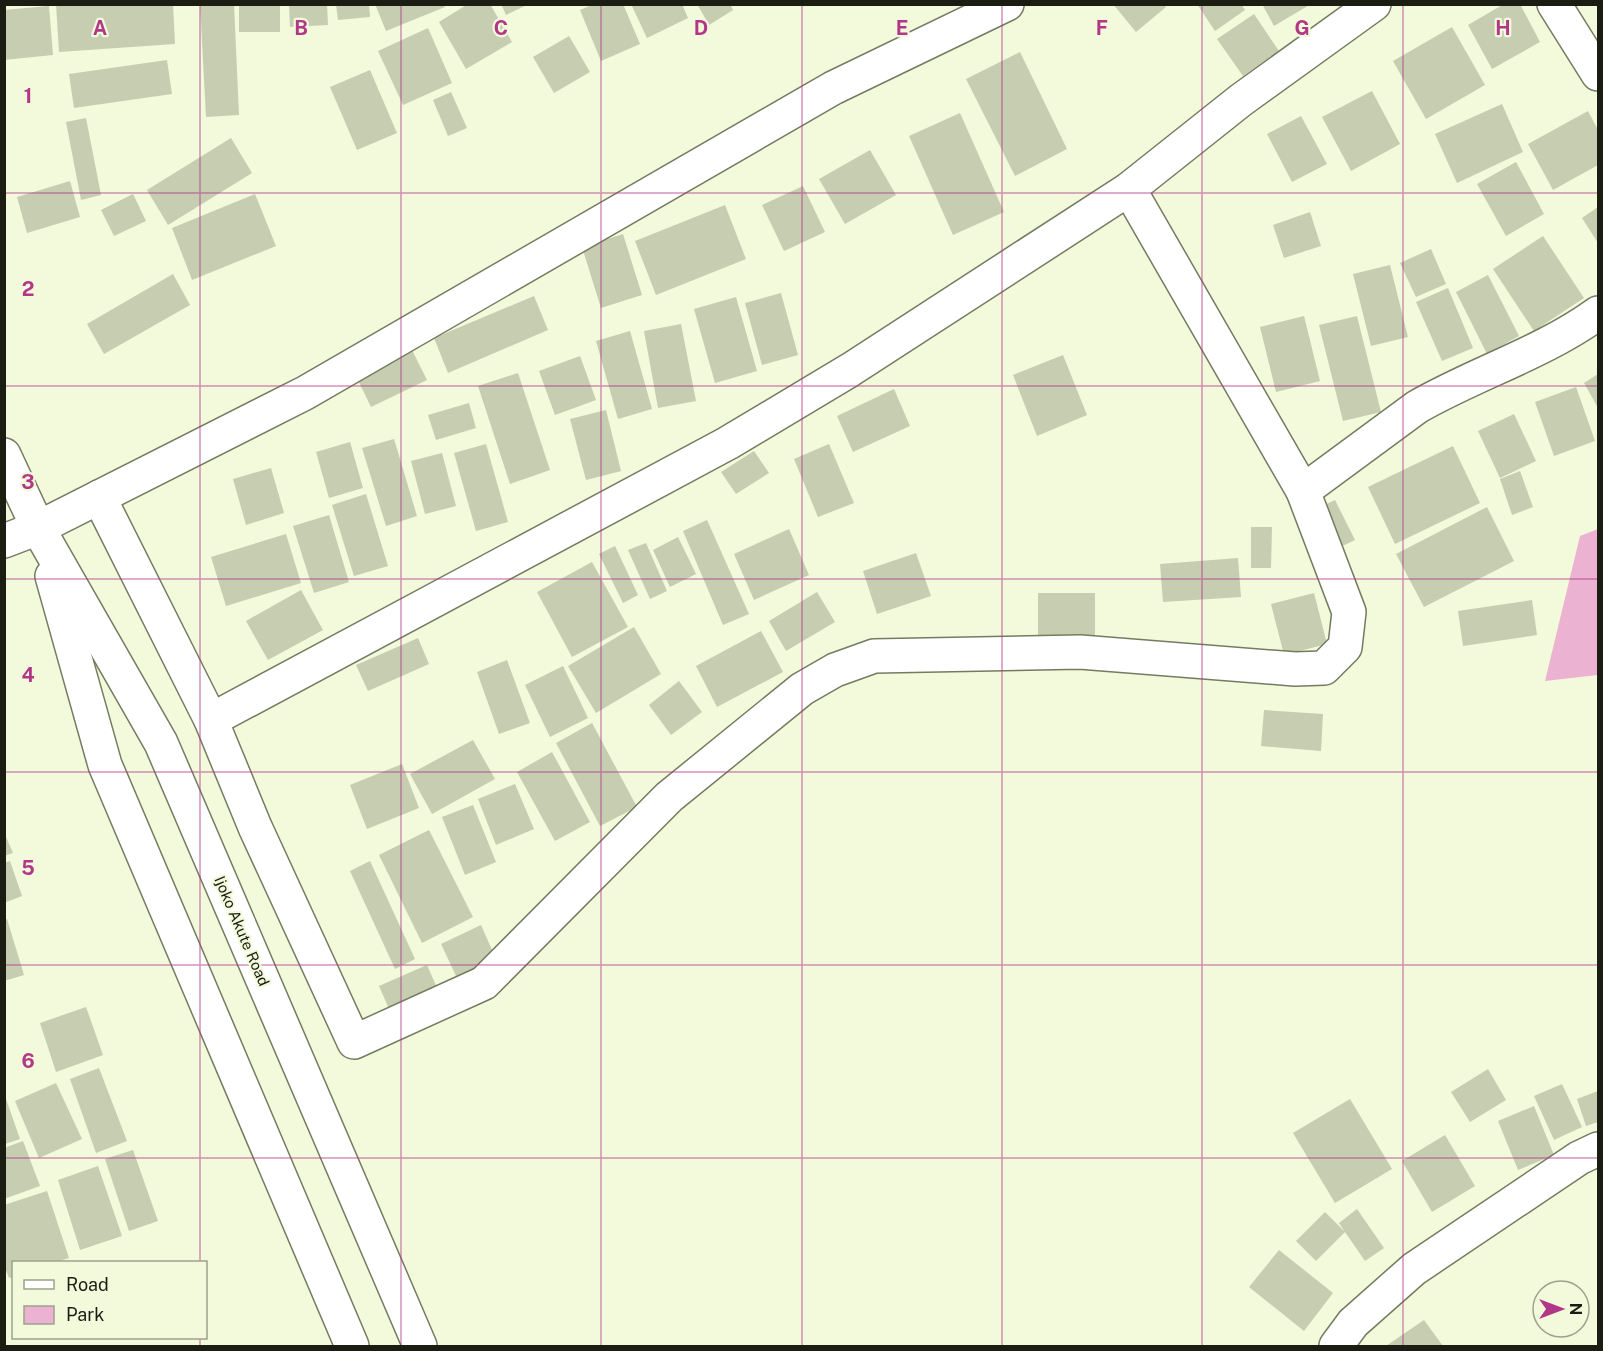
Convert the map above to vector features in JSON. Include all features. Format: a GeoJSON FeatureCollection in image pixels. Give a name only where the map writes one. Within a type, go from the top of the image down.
{"type":"FeatureCollection","features":[{"type":"Feature","properties":{"kind":"street"},"geometry":{"type":"LineString","coordinates":[[4,541],[38,528],[304,393],[833,88],[1007,4]]}},
{"type":"Feature","properties":{"kind":"street"},"geometry":{"type":"LineString","coordinates":[[211,720],[728,443],[850,370],[1129,189],[1241,100],[1374,4]]}},
{"type":"Feature","properties":{"kind":"street"},"geometry":{"type":"LineString","coordinates":[[1554,4],[1599,74]]}},
{"type":"Feature","properties":{"kind":"street"},"geometry":{"type":"LineString","coordinates":[[99,497],[211,720],[255,827],[354,1042],[484,983],[669,797],[802,689],[835,670],[874,656],[1080,652],[1295,669],[1324,668],[1345,647],[1349,612],[1303,491],[1129,189]]}},
{"type":"Feature","properties":{"kind":"street"},"geometry":{"type":"LineString","coordinates":[[1303,491],[1417,407],[1437,395],[1550,343],[1599,313]]}},
{"type":"Feature","properties":{"kind":"street","name":"Ijoko Akute Road"},"geometry":{"type":"LineString","coordinates":[[4,455],[38,528],[161,743],[420,1347]]}},
{"type":"Feature","properties":{"kind":"street","name":"Ijoko Akute Road"},"geometry":{"type":"LineString","coordinates":[[38,528],[105,765],[352,1347]]}},
{"type":"Feature","properties":{"kind":"street"},"geometry":{"type":"LineString","coordinates":[[1336,1347],[1353,1323],[1414,1269],[1579,1158],[1599,1149]]}},
{"type":"Feature","properties":{"kind":"green space"},"geometry":{"type":"Polygon","coordinates":[[[1598,529],[1598,675],[1545,681],[1580,536],[1598,529]]]}},
{"type":"Feature","properties":{"kind":"building"},"geometry":{"type":"Polygon","coordinates":[[[56,4],[173,4],[175,44],[59,52],[56,4]]]}},
{"type":"Feature","properties":{"kind":"building"},"geometry":{"type":"Polygon","coordinates":[[[200,4],[234,4],[239,115],[206,117],[200,4]]]}},
{"type":"Feature","properties":{"kind":"building"},"geometry":{"type":"Polygon","coordinates":[[[239,4],[280,4],[280,32],[239,32],[239,4]]]}},
{"type":"Feature","properties":{"kind":"building"},"geometry":{"type":"Polygon","coordinates":[[[289,4],[327,4],[328,25],[290,27],[289,4]]]}},
{"type":"Feature","properties":{"kind":"building"},"geometry":{"type":"Polygon","coordinates":[[[336,4],[369,4],[370,17],[338,20],[336,4]]]}},
{"type":"Feature","properties":{"kind":"building"},"geometry":{"type":"Polygon","coordinates":[[[375,4],[444,4],[445,7],[386,31],[375,4]]]}},
{"type":"Feature","properties":{"kind":"building"},"geometry":{"type":"Polygon","coordinates":[[[468,4],[490,4],[512,42],[466,69],[439,22],[468,4]]]}},
{"type":"Feature","properties":{"kind":"building"},"geometry":{"type":"Polygon","coordinates":[[[501,4],[529,4],[506,15],[501,4]]]}},
{"type":"Feature","properties":{"kind":"building"},"geometry":{"type":"Polygon","coordinates":[[[594,4],[623,4],[640,44],[601,61],[580,10],[594,4]]]}},
{"type":"Feature","properties":{"kind":"building"},"geometry":{"type":"Polygon","coordinates":[[[631,4],[682,4],[688,18],[647,38],[631,4]]]}},
{"type":"Feature","properties":{"kind":"building"},"geometry":{"type":"Polygon","coordinates":[[[697,4],[730,4],[733,10],[709,25],[697,4]]]}},
{"type":"Feature","properties":{"kind":"building"},"geometry":{"type":"Polygon","coordinates":[[[1113,4],[1164,4],[1166,7],[1136,32],[1113,4]]]}},
{"type":"Feature","properties":{"kind":"building"},"geometry":{"type":"Polygon","coordinates":[[[1197,4],[1241,4],[1245,10],[1215,31],[1197,4]]]}},
{"type":"Feature","properties":{"kind":"building"},"geometry":{"type":"Polygon","coordinates":[[[1262,4],[1311,4],[1274,26],[1262,4]]]}},
{"type":"Feature","properties":{"kind":"building"},"geometry":{"type":"Polygon","coordinates":[[[1504,4],[1520,4],[1540,42],[1492,69],[1468,25],[1504,4]]]}},
{"type":"Feature","properties":{"kind":"building"},"geometry":{"type":"Polygon","coordinates":[[[49,6],[53,55],[4,60],[4,10],[49,6]]]}},
{"type":"Feature","properties":{"kind":"building"},"geometry":{"type":"Polygon","coordinates":[[[1254,14],[1279,51],[1243,76],[1217,39],[1254,14]]]}},
{"type":"Feature","properties":{"kind":"building"},"geometry":{"type":"Polygon","coordinates":[[[1452,27],[1485,85],[1426,119],[1393,61],[1452,27]]]}},
{"type":"Feature","properties":{"kind":"building"},"geometry":{"type":"Polygon","coordinates":[[[428,28],[452,83],[403,105],[378,51],[428,28]]]}},
{"type":"Feature","properties":{"kind":"building"},"geometry":{"type":"Polygon","coordinates":[[[569,36],[590,72],[554,93],[533,57],[569,36]]]}},
{"type":"Feature","properties":{"kind":"building"},"geometry":{"type":"Polygon","coordinates":[[[1020,52],[1067,149],[1015,176],[966,79],[1020,52]]]}},
{"type":"Feature","properties":{"kind":"building"},"geometry":{"type":"Polygon","coordinates":[[[167,60],[172,94],[74,108],[69,74],[167,60]]]}},
{"type":"Feature","properties":{"kind":"building"},"geometry":{"type":"Polygon","coordinates":[[[370,70],[397,133],[357,150],[330,87],[370,70]]]}},
{"type":"Feature","properties":{"kind":"building"},"geometry":{"type":"Polygon","coordinates":[[[1372,91],[1400,144],[1351,171],[1322,117],[1372,91]]]}},
{"type":"Feature","properties":{"kind":"building"},"geometry":{"type":"Polygon","coordinates":[[[451,92],[467,128],[448,136],[433,100],[451,92]]]}},
{"type":"Feature","properties":{"kind":"building"},"geometry":{"type":"Polygon","coordinates":[[[1502,104],[1523,152],[1457,183],[1435,134],[1502,104]]]}},
{"type":"Feature","properties":{"kind":"building"},"geometry":{"type":"Polygon","coordinates":[[[1588,111],[1598,130],[1598,165],[1553,190],[1528,144],[1588,111]]]}},
{"type":"Feature","properties":{"kind":"building"},"geometry":{"type":"Polygon","coordinates":[[[960,113],[1004,212],[953,235],[909,136],[960,113]]]}},
{"type":"Feature","properties":{"kind":"building"},"geometry":{"type":"Polygon","coordinates":[[[1301,116],[1327,164],[1292,182],[1267,134],[1301,116]]]}},
{"type":"Feature","properties":{"kind":"building"},"geometry":{"type":"Polygon","coordinates":[[[86,118],[101,195],[81,200],[66,122],[86,118]]]}},
{"type":"Feature","properties":{"kind":"building"},"geometry":{"type":"Polygon","coordinates":[[[231,138],[252,173],[168,225],[147,190],[231,138]]]}},
{"type":"Feature","properties":{"kind":"building"},"geometry":{"type":"Polygon","coordinates":[[[870,150],[896,195],[845,224],[819,179],[870,150]]]}},
{"type":"Feature","properties":{"kind":"building"},"geometry":{"type":"Polygon","coordinates":[[[1516,162],[1544,214],[1506,236],[1477,184],[1516,162]]]}},
{"type":"Feature","properties":{"kind":"building"},"geometry":{"type":"Polygon","coordinates":[[[70,181],[80,217],[27,233],[17,197],[70,181]]]}},
{"type":"Feature","properties":{"kind":"building"},"geometry":{"type":"Polygon","coordinates":[[[803,186],[825,232],[784,251],[762,205],[803,186]]]}},
{"type":"Feature","properties":{"kind":"building"},"geometry":{"type":"Polygon","coordinates":[[[133,194],[146,221],[114,236],[101,210],[133,194]]]}},
{"type":"Feature","properties":{"kind":"building"},"geometry":{"type":"Polygon","coordinates":[[[255,194],[276,246],[192,280],[172,228],[255,194]]]}},
{"type":"Feature","properties":{"kind":"building"},"geometry":{"type":"Polygon","coordinates":[[[725,205],[746,259],[656,295],[635,241],[725,205]]]}},
{"type":"Feature","properties":{"kind":"building"},"geometry":{"type":"Polygon","coordinates":[[[1598,207],[1598,243],[1582,218],[1598,207]]]}},
{"type":"Feature","properties":{"kind":"building"},"geometry":{"type":"Polygon","coordinates":[[[1310,212],[1321,246],[1284,258],[1273,225],[1310,212]]]}},
{"type":"Feature","properties":{"kind":"building"},"geometry":{"type":"Polygon","coordinates":[[[623,234],[642,295],[601,308],[582,247],[623,234]]]}},
{"type":"Feature","properties":{"kind":"building"},"geometry":{"type":"Polygon","coordinates":[[[1543,236],[1584,298],[1534,331],[1493,269],[1543,236]]]}},
{"type":"Feature","properties":{"kind":"building"},"geometry":{"type":"Polygon","coordinates":[[[1431,249],[1446,284],[1416,297],[1400,263],[1431,249]]]}},
{"type":"Feature","properties":{"kind":"building"},"geometry":{"type":"Polygon","coordinates":[[[1390,265],[1408,337],[1371,346],[1353,274],[1390,265]]]}},
{"type":"Feature","properties":{"kind":"building"},"geometry":{"type":"Polygon","coordinates":[[[173,274],[190,305],[104,354],[87,324],[173,274]]]}},
{"type":"Feature","properties":{"kind":"building"},"geometry":{"type":"Polygon","coordinates":[[[1488,275],[1519,336],[1487,354],[1456,292],[1488,275]]]}},
{"type":"Feature","properties":{"kind":"building"},"geometry":{"type":"Polygon","coordinates":[[[1448,288],[1473,348],[1442,361],[1416,302],[1448,288]]]}},
{"type":"Feature","properties":{"kind":"building"},"geometry":{"type":"Polygon","coordinates":[[[781,293],[798,355],[762,365],[745,303],[781,293]]]}},
{"type":"Feature","properties":{"kind":"building"},"geometry":{"type":"Polygon","coordinates":[[[534,296],[548,330],[448,373],[434,338],[534,296]]]}},
{"type":"Feature","properties":{"kind":"building"},"geometry":{"type":"Polygon","coordinates":[[[736,297],[757,371],[715,383],[694,309],[736,297]]]}},
{"type":"Feature","properties":{"kind":"building"},"geometry":{"type":"Polygon","coordinates":[[[1304,316],[1320,381],[1276,392],[1260,327],[1304,316]]]}},
{"type":"Feature","properties":{"kind":"building"},"geometry":{"type":"Polygon","coordinates":[[[1357,316],[1381,412],[1343,421],[1319,325],[1357,316]]]}},
{"type":"Feature","properties":{"kind":"building"},"geometry":{"type":"Polygon","coordinates":[[[681,324],[696,401],[658,408],[644,331],[681,324]]]}},
{"type":"Feature","properties":{"kind":"building"},"geometry":{"type":"Polygon","coordinates":[[[630,331],[652,409],[618,419],[596,341],[630,331]]]}},
{"type":"Feature","properties":{"kind":"building"},"geometry":{"type":"Polygon","coordinates":[[[410,346],[427,380],[371,407],[355,374],[410,346]]]}},
{"type":"Feature","properties":{"kind":"building"},"geometry":{"type":"Polygon","coordinates":[[[1063,355],[1087,415],[1037,436],[1013,375],[1063,355]]]}},
{"type":"Feature","properties":{"kind":"building"},"geometry":{"type":"Polygon","coordinates":[[[580,356],[596,400],[555,415],[539,371],[580,356]]]}},
{"type":"Feature","properties":{"kind":"building"},"geometry":{"type":"Polygon","coordinates":[[[518,373],[550,470],[510,484],[478,386],[518,373]]]}},
{"type":"Feature","properties":{"kind":"building"},"geometry":{"type":"Polygon","coordinates":[[[1598,374],[1598,408],[1584,383],[1598,374]]]}},
{"type":"Feature","properties":{"kind":"building"},"geometry":{"type":"Polygon","coordinates":[[[1576,387],[1595,441],[1554,456],[1535,402],[1576,387]]]}},
{"type":"Feature","properties":{"kind":"building"},"geometry":{"type":"Polygon","coordinates":[[[894,389],[910,426],[853,452],[837,416],[894,389]]]}},
{"type":"Feature","properties":{"kind":"building"},"geometry":{"type":"Polygon","coordinates":[[[469,403],[476,428],[436,440],[428,415],[469,403]]]}},
{"type":"Feature","properties":{"kind":"building"},"geometry":{"type":"Polygon","coordinates":[[[606,410],[621,471],[586,480],[570,419],[606,410]]]}},
{"type":"Feature","properties":{"kind":"building"},"geometry":{"type":"Polygon","coordinates":[[[1514,414],[1536,461],[1500,478],[1478,431],[1514,414]]]}},
{"type":"Feature","properties":{"kind":"building"},"geometry":{"type":"Polygon","coordinates":[[[394,439],[417,516],[386,526],[362,448],[394,439]]]}},
{"type":"Feature","properties":{"kind":"building"},"geometry":{"type":"Polygon","coordinates":[[[350,442],[363,488],[329,498],[316,452],[350,442]]]}},
{"type":"Feature","properties":{"kind":"building"},"geometry":{"type":"Polygon","coordinates":[[[486,444],[508,522],[476,531],[454,453],[486,444]]]}},
{"type":"Feature","properties":{"kind":"building"},"geometry":{"type":"Polygon","coordinates":[[[829,444],[854,503],[818,517],[794,459],[829,444]]]}},
{"type":"Feature","properties":{"kind":"building"},"geometry":{"type":"Polygon","coordinates":[[[1453,446],[1480,503],[1395,544],[1368,487],[1453,446]]]}},
{"type":"Feature","properties":{"kind":"building"},"geometry":{"type":"Polygon","coordinates":[[[754,451],[769,473],[736,494],[721,472],[754,451]]]}},
{"type":"Feature","properties":{"kind":"building"},"geometry":{"type":"Polygon","coordinates":[[[442,453],[456,506],[425,514],[411,461],[442,453]]]}},
{"type":"Feature","properties":{"kind":"building"},"geometry":{"type":"Polygon","coordinates":[[[271,468],[284,513],[246,525],[233,479],[271,468]]]}},
{"type":"Feature","properties":{"kind":"building"},"geometry":{"type":"Polygon","coordinates":[[[1520,471],[1533,507],[1512,515],[1500,479],[1520,471]]]}},
{"type":"Feature","properties":{"kind":"building"},"geometry":{"type":"Polygon","coordinates":[[[366,494],[388,566],[354,576],[332,505],[366,494]]]}},
{"type":"Feature","properties":{"kind":"building"},"geometry":{"type":"Polygon","coordinates":[[[1335,500],[1355,540],[1332,551],[1312,511],[1335,500]]]}},
{"type":"Feature","properties":{"kind":"building"},"geometry":{"type":"Polygon","coordinates":[[[1487,507],[1514,561],[1424,607],[1396,554],[1487,507]]]}},
{"type":"Feature","properties":{"kind":"building"},"geometry":{"type":"Polygon","coordinates":[[[329,515],[349,582],[314,593],[293,526],[329,515]]]}},
{"type":"Feature","properties":{"kind":"building"},"geometry":{"type":"Polygon","coordinates":[[[707,520],[749,614],[723,625],[683,531],[707,520]]]}},
{"type":"Feature","properties":{"kind":"building"},"geometry":{"type":"Polygon","coordinates":[[[1251,527],[1272,527],[1271,568],[1251,568],[1251,527]]]}},
{"type":"Feature","properties":{"kind":"building"},"geometry":{"type":"Polygon","coordinates":[[[789,529],[809,575],[754,600],[734,554],[789,529]]]}},
{"type":"Feature","properties":{"kind":"building"},"geometry":{"type":"Polygon","coordinates":[[[286,534],[301,583],[226,606],[211,557],[286,534]]]}},
{"type":"Feature","properties":{"kind":"building"},"geometry":{"type":"Polygon","coordinates":[[[678,537],[696,574],[670,587],[653,550],[678,537]]]}},
{"type":"Feature","properties":{"kind":"building"},"geometry":{"type":"Polygon","coordinates":[[[646,543],[667,591],[650,599],[628,550],[646,543]]]}},
{"type":"Feature","properties":{"kind":"building"},"geometry":{"type":"Polygon","coordinates":[[[615,546],[638,595],[623,603],[599,554],[615,546]]]}},
{"type":"Feature","properties":{"kind":"building"},"geometry":{"type":"Polygon","coordinates":[[[916,553],[931,596],[877,614],[863,571],[916,553]]]}},
{"type":"Feature","properties":{"kind":"building"},"geometry":{"type":"Polygon","coordinates":[[[1238,558],[1241,597],[1163,602],[1160,564],[1238,558]]]}},
{"type":"Feature","properties":{"kind":"building"},"geometry":{"type":"Polygon","coordinates":[[[592,562],[628,627],[572,657],[537,592],[592,562]]]}},
{"type":"Feature","properties":{"kind":"building"},"geometry":{"type":"Polygon","coordinates":[[[301,590],[323,630],[268,660],[246,621],[301,590]]]}},
{"type":"Feature","properties":{"kind":"building"},"geometry":{"type":"Polygon","coordinates":[[[817,592],[835,622],[786,651],[769,621],[817,592]]]}},
{"type":"Feature","properties":{"kind":"building"},"geometry":{"type":"Polygon","coordinates":[[[1038,593],[1095,593],[1095,643],[1038,643],[1038,593]]]}},
{"type":"Feature","properties":{"kind":"building"},"geometry":{"type":"Polygon","coordinates":[[[1314,593],[1327,644],[1284,655],[1271,604],[1314,593]]]}},
{"type":"Feature","properties":{"kind":"building"},"geometry":{"type":"Polygon","coordinates":[[[1532,600],[1537,635],[1463,646],[1458,611],[1532,600]]]}},
{"type":"Feature","properties":{"kind":"building"},"geometry":{"type":"Polygon","coordinates":[[[634,627],[661,674],[596,713],[568,666],[634,627]]]}},
{"type":"Feature","properties":{"kind":"building"},"geometry":{"type":"Polygon","coordinates":[[[761,631],[783,672],[717,707],[696,666],[761,631]]]}},
{"type":"Feature","properties":{"kind":"building"},"geometry":{"type":"Polygon","coordinates":[[[418,638],[429,664],[368,691],[356,665],[418,638]]]}},
{"type":"Feature","properties":{"kind":"building"},"geometry":{"type":"Polygon","coordinates":[[[507,660],[530,723],[499,734],[477,672],[507,660]]]}},
{"type":"Feature","properties":{"kind":"building"},"geometry":{"type":"Polygon","coordinates":[[[563,666],[588,718],[550,737],[525,685],[563,666]]]}},
{"type":"Feature","properties":{"kind":"building"},"geometry":{"type":"Polygon","coordinates":[[[679,681],[702,712],[671,735],[649,705],[679,681]]]}},
{"type":"Feature","properties":{"kind":"building"},"geometry":{"type":"Polygon","coordinates":[[[1264,710],[1323,714],[1321,751],[1261,746],[1264,710]]]}},
{"type":"Feature","properties":{"kind":"building"},"geometry":{"type":"Polygon","coordinates":[[[592,723],[637,807],[600,826],[556,743],[592,723]]]}},
{"type":"Feature","properties":{"kind":"building"},"geometry":{"type":"Polygon","coordinates":[[[473,740],[495,779],[432,814],[410,774],[473,740]]]}},
{"type":"Feature","properties":{"kind":"building"},"geometry":{"type":"Polygon","coordinates":[[[552,752],[590,822],[555,841],[517,772],[552,752]]]}},
{"type":"Feature","properties":{"kind":"building"},"geometry":{"type":"Polygon","coordinates":[[[402,764],[419,808],[367,829],[350,785],[402,764]]]}},
{"type":"Feature","properties":{"kind":"building"},"geometry":{"type":"Polygon","coordinates":[[[515,784],[534,829],[496,845],[478,799],[515,784]]]}},
{"type":"Feature","properties":{"kind":"building"},"geometry":{"type":"Polygon","coordinates":[[[473,805],[496,862],[465,875],[442,817],[473,805]]]}},
{"type":"Feature","properties":{"kind":"building"},"geometry":{"type":"Polygon","coordinates":[[[429,830],[473,917],[422,943],[379,855],[429,830]]]}},
{"type":"Feature","properties":{"kind":"building"},"geometry":{"type":"Polygon","coordinates":[[[4,832],[13,853],[4,856],[4,832]]]}},
{"type":"Feature","properties":{"kind":"building"},"geometry":{"type":"Polygon","coordinates":[[[10,861],[22,896],[4,903],[4,863],[10,861]]]}},
{"type":"Feature","properties":{"kind":"building"},"geometry":{"type":"Polygon","coordinates":[[[370,861],[415,959],[395,969],[350,871],[370,861]]]}},
{"type":"Feature","properties":{"kind":"building"},"geometry":{"type":"Polygon","coordinates":[[[7,919],[24,975],[4,981],[4,920],[7,919]]]}},
{"type":"Feature","properties":{"kind":"building"},"geometry":{"type":"Polygon","coordinates":[[[481,925],[496,959],[457,978],[441,944],[481,925]]]}},
{"type":"Feature","properties":{"kind":"building"},"geometry":{"type":"Polygon","coordinates":[[[427,965],[441,997],[393,1018],[379,986],[427,965]]]}},
{"type":"Feature","properties":{"kind":"building"},"geometry":{"type":"Polygon","coordinates":[[[86,1007],[103,1055],[56,1072],[40,1023],[86,1007]]]}},
{"type":"Feature","properties":{"kind":"building"},"geometry":{"type":"Polygon","coordinates":[[[99,1068],[127,1141],[96,1153],[70,1079],[99,1068]]]}},
{"type":"Feature","properties":{"kind":"building"},"geometry":{"type":"Polygon","coordinates":[[[1488,1069],[1506,1100],[1470,1122],[1451,1092],[1488,1069]]]}},
{"type":"Feature","properties":{"kind":"building"},"geometry":{"type":"Polygon","coordinates":[[[56,1083],[82,1139],[39,1158],[15,1101],[56,1083]]]}},
{"type":"Feature","properties":{"kind":"building"},"geometry":{"type":"Polygon","coordinates":[[[1562,1084],[1582,1127],[1554,1140],[1534,1096],[1562,1084]]]}},
{"type":"Feature","properties":{"kind":"building"},"geometry":{"type":"Polygon","coordinates":[[[1598,1091],[1598,1122],[1586,1126],[1577,1099],[1598,1091]]]}},
{"type":"Feature","properties":{"kind":"building"},"geometry":{"type":"Polygon","coordinates":[[[5,1096],[20,1139],[5,1144],[5,1096]]]}},
{"type":"Feature","properties":{"kind":"building"},"geometry":{"type":"Polygon","coordinates":[[[1350,1099],[1392,1169],[1335,1203],[1293,1133],[1350,1099]]]}},
{"type":"Feature","properties":{"kind":"building"},"geometry":{"type":"Polygon","coordinates":[[[1534,1106],[1554,1155],[1518,1170],[1498,1121],[1534,1106]]]}},
{"type":"Feature","properties":{"kind":"building"},"geometry":{"type":"Polygon","coordinates":[[[1445,1135],[1475,1186],[1432,1212],[1402,1161],[1445,1135]]]}},
{"type":"Feature","properties":{"kind":"building"},"geometry":{"type":"Polygon","coordinates":[[[23,1141],[40,1186],[4,1199],[4,1148],[23,1141]]]}},
{"type":"Feature","properties":{"kind":"building"},"geometry":{"type":"Polygon","coordinates":[[[133,1150],[158,1221],[129,1231],[105,1159],[133,1150]]]}},
{"type":"Feature","properties":{"kind":"building"},"geometry":{"type":"Polygon","coordinates":[[[98,1166],[122,1236],[80,1250],[58,1180],[98,1166]]]}},
{"type":"Feature","properties":{"kind":"building"},"geometry":{"type":"Polygon","coordinates":[[[47,1191],[69,1258],[59,1261],[12,1261],[12,1277],[9,1278],[4,1265],[4,1205],[47,1191]]]}},
{"type":"Feature","properties":{"kind":"building"},"geometry":{"type":"Polygon","coordinates":[[[1357,1209],[1384,1248],[1365,1261],[1339,1223],[1357,1209]]]}},
{"type":"Feature","properties":{"kind":"building"},"geometry":{"type":"Polygon","coordinates":[[[1325,1212],[1345,1232],[1316,1261],[1296,1241],[1325,1212]]]}},
{"type":"Feature","properties":{"kind":"building"},"geometry":{"type":"Polygon","coordinates":[[[1279,1250],[1333,1293],[1304,1331],[1249,1287],[1279,1250]]]}},
{"type":"Feature","properties":{"kind":"building"},"geometry":{"type":"Polygon","coordinates":[[[1424,1320],[1443,1346],[1386,1346],[1424,1320]]]}}]}
